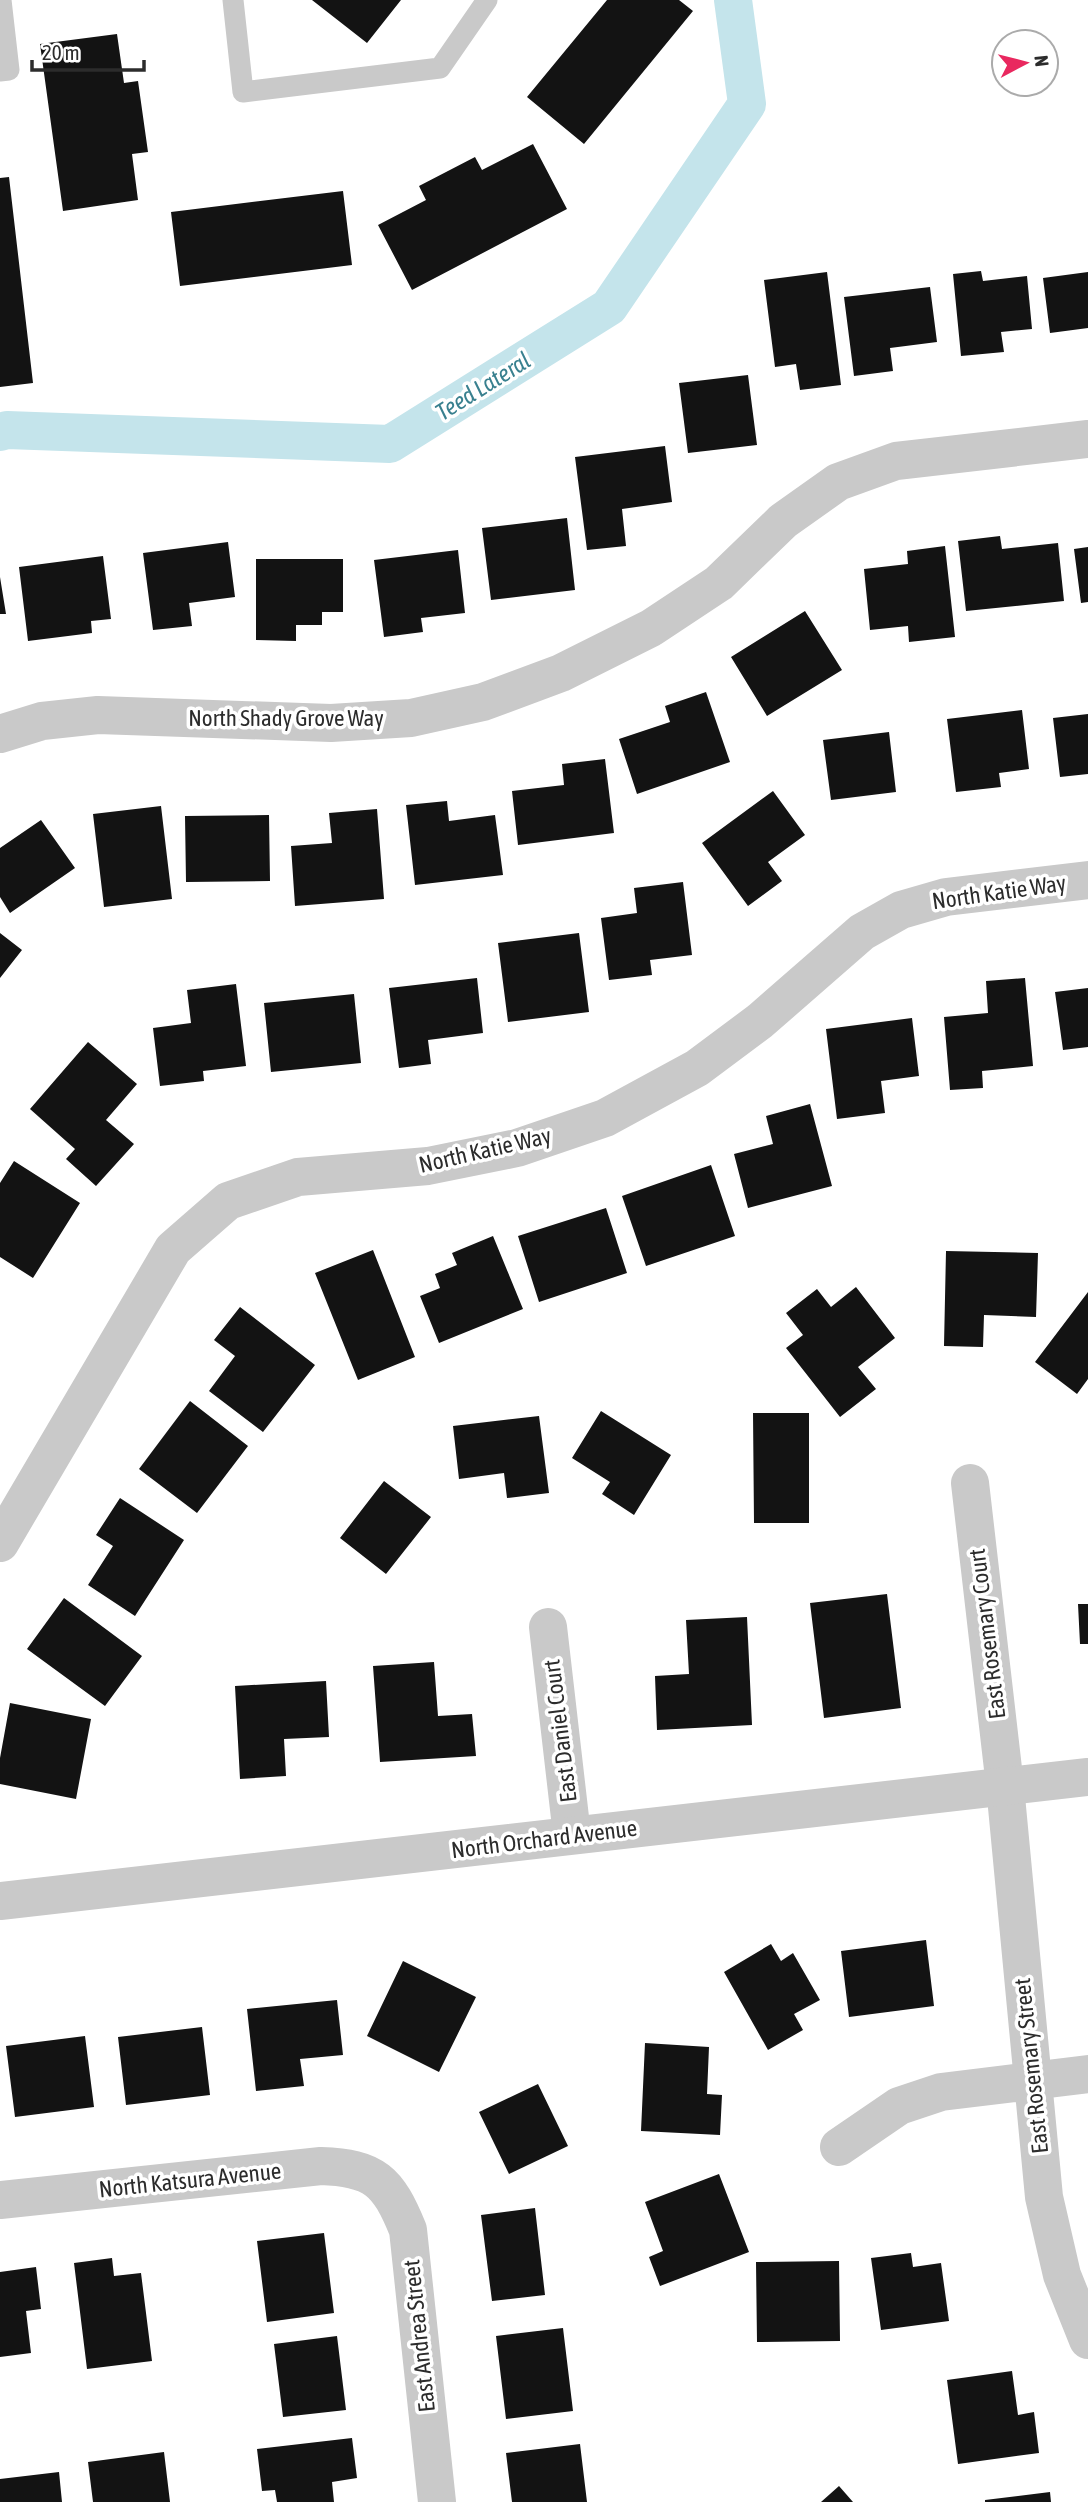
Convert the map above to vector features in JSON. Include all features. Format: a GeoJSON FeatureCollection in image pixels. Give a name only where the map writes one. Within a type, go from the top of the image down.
{"type":"FeatureCollection","features":[{"type":"Feature","properties":{"kind":"street","name":"North Shady Grove Way"},"geometry":{"type":"LineString","coordinates":[[0,734],[42,721],[98,715],[331,723],[411,718],[483,702],[561,673],[650,628],[719,583],[783,520],[838,482],[896,461],[1088,439]]}},
{"type":"Feature","properties":{"kind":"street","name":"North Katie Way"},"geometry":{"type":"LineString","coordinates":[[0,1543],[173,1249],[229,1201],[298,1177],[428,1166],[517,1148],[605,1118],[696,1068],[760,1021],[862,932],[901,910],[946,897],[1088,880]]}},
{"type":"Feature","properties":{"kind":"street","name":"East Rosemary Court"},"geometry":{"type":"LineString","coordinates":[[970,1483],[1005,1786]]}},
{"type":"Feature","properties":{"kind":"street","name":"East Daniel Court"},"geometry":{"type":"LineString","coordinates":[[548,1627],[572,1835]]}},
{"type":"Feature","properties":{"kind":"street","name":"North Orchard Avenue"},"geometry":{"type":"LineString","coordinates":[[0,1901],[1088,1777]]}},
{"type":"Feature","properties":{"kind":"street","name":"East Rosemary Street"},"geometry":{"type":"LineString","coordinates":[[1005,1786],[1044,2197],[1062,2275],[1088,2340]]}},
{"type":"Feature","properties":{"kind":"street"},"geometry":{"type":"LineString","coordinates":[[839,2147],[899,2106],[941,2092],[1088,2074]]}},
{"type":"Feature","properties":{"kind":"street","name":"North Katsura Avenue"},"geometry":{"type":"LineString","coordinates":[[0,2200],[321,2166],[350,2167],[378,2179]]}},
{"type":"Feature","properties":{"kind":"street","name":"East Andrea Street"},"geometry":{"type":"LineString","coordinates":[[378,2179],[398,2205],[408,2230],[437,2502]]}},
{"type":"Feature","properties":{"kind":"lane"},"geometry":{"type":"LineString","coordinates":[[0,72],[9,71],[1,0]]}},
{"type":"Feature","properties":{"kind":"lane"},"geometry":{"type":"LineString","coordinates":[[233,0],[243,92],[440,68],[487,0]]}},
{"type":"Feature","properties":{"kind":"building"},"geometry":{"type":"Polygon","coordinates":[[[312,0],[401,0],[367,43],[312,0]]]}},
{"type":"Feature","properties":{"kind":"building"},"geometry":{"type":"Polygon","coordinates":[[[607,0],[679,0],[693,11],[584,144],[527,97],[607,0]]]}},
{"type":"Feature","properties":{"kind":"building"},"geometry":{"type":"Polygon","coordinates":[[[117,34],[124,83],[138,81],[148,152],[132,154],[138,200],[63,211],[40,44],[117,34]]]}},
{"type":"Feature","properties":{"kind":"building"},"geometry":{"type":"Polygon","coordinates":[[[533,144],[567,209],[412,290],[378,225],[426,200],[419,186],[475,157],[482,170],[533,144]]]}},
{"type":"Feature","properties":{"kind":"building"},"geometry":{"type":"Polygon","coordinates":[[[9,177],[33,383],[0,387],[0,178],[9,177]]]}},
{"type":"Feature","properties":{"kind":"building"},"geometry":{"type":"Polygon","coordinates":[[[343,191],[352,265],[180,286],[171,212],[343,191]]]}},
{"type":"Feature","properties":{"kind":"building"},"geometry":{"type":"Polygon","coordinates":[[[981,271],[983,281],[1027,276],[1032,329],[1001,332],[1004,352],[961,356],[953,274],[981,271]]]}},
{"type":"Feature","properties":{"kind":"building"},"geometry":{"type":"Polygon","coordinates":[[[827,272],[841,385],[800,390],[796,364],[775,367],[764,280],[827,272]]]}},
{"type":"Feature","properties":{"kind":"building"},"geometry":{"type":"Polygon","coordinates":[[[1088,272],[1088,328],[1050,333],[1043,278],[1088,272]]]}},
{"type":"Feature","properties":{"kind":"building"},"geometry":{"type":"Polygon","coordinates":[[[930,287],[937,342],[890,348],[893,371],[854,376],[844,297],[930,287]]]}},
{"type":"Feature","properties":{"kind":"building"},"geometry":{"type":"Polygon","coordinates":[[[748,375],[757,445],[688,453],[679,383],[748,375]]]}},
{"type":"Feature","properties":{"kind":"building"},"geometry":{"type":"Polygon","coordinates":[[[665,446],[672,502],[622,509],[626,546],[587,550],[575,457],[665,446]]]}},
{"type":"Feature","properties":{"kind":"building"},"geometry":{"type":"Polygon","coordinates":[[[567,518],[575,590],[491,600],[482,528],[567,518]]]}},
{"type":"Feature","properties":{"kind":"building"},"geometry":{"type":"Polygon","coordinates":[[[1000,536],[1002,549],[1058,543],[1064,601],[966,611],[958,541],[1000,536]]]}},
{"type":"Feature","properties":{"kind":"building"},"geometry":{"type":"Polygon","coordinates":[[[228,542],[235,597],[189,603],[192,626],[153,630],[143,553],[228,542]]]}},
{"type":"Feature","properties":{"kind":"building"},"geometry":{"type":"Polygon","coordinates":[[[945,546],[955,637],[909,642],[908,626],[870,630],[864,569],[908,564],[907,551],[945,546]]]}},
{"type":"Feature","properties":{"kind":"building"},"geometry":{"type":"Polygon","coordinates":[[[1088,547],[1088,602],[1081,603],[1074,549],[1088,547]]]}},
{"type":"Feature","properties":{"kind":"building"},"geometry":{"type":"Polygon","coordinates":[[[458,550],[465,613],[421,618],[423,632],[384,637],[374,560],[458,550]]]}},
{"type":"Feature","properties":{"kind":"building"},"geometry":{"type":"Polygon","coordinates":[[[103,556],[111,619],[91,621],[92,633],[28,641],[19,567],[103,556]]]}},
{"type":"Feature","properties":{"kind":"building"},"geometry":{"type":"Polygon","coordinates":[[[256,559],[343,559],[343,612],[322,612],[322,625],[296,625],[296,641],[256,640],[256,559]]]}},
{"type":"Feature","properties":{"kind":"building"},"geometry":{"type":"Polygon","coordinates":[[[0,577],[6,614],[0,614],[0,577]]]}},
{"type":"Feature","properties":{"kind":"building"},"geometry":{"type":"Polygon","coordinates":[[[805,611],[842,670],[767,716],[731,657],[805,611]]]}},
{"type":"Feature","properties":{"kind":"building"},"geometry":{"type":"Polygon","coordinates":[[[706,692],[730,762],[637,794],[619,739],[670,722],[665,706],[706,692]]]}},
{"type":"Feature","properties":{"kind":"building"},"geometry":{"type":"Polygon","coordinates":[[[1022,710],[1029,769],[999,773],[1001,787],[956,792],[947,719],[1022,710]]]}},
{"type":"Feature","properties":{"kind":"building"},"geometry":{"type":"Polygon","coordinates":[[[1088,714],[1088,774],[1060,777],[1053,718],[1088,714]]]}},
{"type":"Feature","properties":{"kind":"building"},"geometry":{"type":"Polygon","coordinates":[[[889,732],[896,792],[831,800],[823,740],[889,732]]]}},
{"type":"Feature","properties":{"kind":"building"},"geometry":{"type":"Polygon","coordinates":[[[605,759],[614,833],[518,845],[512,791],[564,785],[562,764],[605,759]]]}},
{"type":"Feature","properties":{"kind":"building"},"geometry":{"type":"Polygon","coordinates":[[[773,791],[805,835],[768,862],[782,881],[748,906],[702,843],[773,791]]]}},
{"type":"Feature","properties":{"kind":"building"},"geometry":{"type":"Polygon","coordinates":[[[447,801],[449,821],[495,815],[503,875],[415,885],[406,805],[447,801]]]}},
{"type":"Feature","properties":{"kind":"building"},"geometry":{"type":"Polygon","coordinates":[[[161,806],[172,899],[104,907],[93,814],[161,806]]]}},
{"type":"Feature","properties":{"kind":"building"},"geometry":{"type":"Polygon","coordinates":[[[377,809],[384,899],[295,906],[291,846],[332,843],[329,813],[377,809]]]}},
{"type":"Feature","properties":{"kind":"building"},"geometry":{"type":"Polygon","coordinates":[[[269,815],[270,881],[186,882],[185,816],[269,815]]]}},
{"type":"Feature","properties":{"kind":"building"},"geometry":{"type":"Polygon","coordinates":[[[41,820],[75,868],[10,913],[0,897],[0,848],[41,820]]]}},
{"type":"Feature","properties":{"kind":"building"},"geometry":{"type":"Polygon","coordinates":[[[683,882],[692,955],[650,960],[652,975],[609,980],[601,918],[637,913],[634,888],[683,882]]]}},
{"type":"Feature","properties":{"kind":"building"},"geometry":{"type":"Polygon","coordinates":[[[0,933],[22,950],[0,978],[0,933]]]}},
{"type":"Feature","properties":{"kind":"building"},"geometry":{"type":"Polygon","coordinates":[[[579,933],[589,1012],[508,1022],[498,943],[579,933]]]}},
{"type":"Feature","properties":{"kind":"building"},"geometry":{"type":"Polygon","coordinates":[[[477,978],[483,1033],[428,1040],[431,1064],[399,1068],[389,988],[477,978]]]}},
{"type":"Feature","properties":{"kind":"building"},"geometry":{"type":"Polygon","coordinates":[[[1025,978],[1033,1066],[982,1071],[983,1088],[950,1090],[944,1017],[988,1013],[986,981],[1025,978]]]}},
{"type":"Feature","properties":{"kind":"building"},"geometry":{"type":"Polygon","coordinates":[[[236,984],[246,1066],[203,1071],[204,1081],[160,1086],[153,1028],[191,1023],[187,990],[236,984]]]}},
{"type":"Feature","properties":{"kind":"building"},"geometry":{"type":"Polygon","coordinates":[[[1088,988],[1088,1047],[1063,1050],[1055,992],[1088,988]]]}},
{"type":"Feature","properties":{"kind":"building"},"geometry":{"type":"Polygon","coordinates":[[[354,994],[361,1063],[271,1072],[264,1003],[354,994]]]}},
{"type":"Feature","properties":{"kind":"building"},"geometry":{"type":"Polygon","coordinates":[[[912,1018],[919,1076],[881,1081],[885,1113],[837,1119],[826,1029],[912,1018]]]}},
{"type":"Feature","properties":{"kind":"building"},"geometry":{"type":"Polygon","coordinates":[[[88,1042],[137,1084],[106,1120],[134,1144],[96,1186],[66,1159],[75,1149],[30,1109],[88,1042]]]}},
{"type":"Feature","properties":{"kind":"building"},"geometry":{"type":"Polygon","coordinates":[[[810,1104],[832,1186],[748,1208],[734,1154],[773,1144],[766,1116],[810,1104]]]}},
{"type":"Feature","properties":{"kind":"building"},"geometry":{"type":"Polygon","coordinates":[[[14,1161],[80,1203],[33,1278],[0,1257],[0,1183],[14,1161]]]}},
{"type":"Feature","properties":{"kind":"building"},"geometry":{"type":"Polygon","coordinates":[[[711,1165],[735,1236],[646,1266],[622,1196],[711,1165]]]}},
{"type":"Feature","properties":{"kind":"building"},"geometry":{"type":"Polygon","coordinates":[[[606,1208],[627,1273],[539,1302],[518,1236],[606,1208]]]}},
{"type":"Feature","properties":{"kind":"building"},"geometry":{"type":"Polygon","coordinates":[[[493,1236],[523,1309],[439,1343],[420,1296],[440,1288],[435,1274],[457,1265],[452,1253],[493,1236]]]}},
{"type":"Feature","properties":{"kind":"building"},"geometry":{"type":"Polygon","coordinates":[[[373,1250],[415,1357],[358,1380],[315,1273],[373,1250]]]}},
{"type":"Feature","properties":{"kind":"building"},"geometry":{"type":"Polygon","coordinates":[[[946,1251],[1038,1253],[1036,1317],[984,1315],[983,1347],[944,1346],[946,1251]]]}},
{"type":"Feature","properties":{"kind":"building"},"geometry":{"type":"Polygon","coordinates":[[[856,1287],[895,1338],[858,1367],[876,1389],[840,1417],[786,1348],[803,1335],[786,1313],[817,1289],[831,1307],[856,1287]]]}},
{"type":"Feature","properties":{"kind":"building"},"geometry":{"type":"Polygon","coordinates":[[[1088,1292],[1088,1379],[1077,1394],[1035,1362],[1088,1292]]]}},
{"type":"Feature","properties":{"kind":"building"},"geometry":{"type":"Polygon","coordinates":[[[240,1307],[315,1365],[263,1432],[209,1391],[235,1356],[214,1340],[240,1307]]]}},
{"type":"Feature","properties":{"kind":"building"},"geometry":{"type":"Polygon","coordinates":[[[190,1401],[248,1446],[197,1513],[139,1469],[190,1401]]]}},
{"type":"Feature","properties":{"kind":"building"},"geometry":{"type":"Polygon","coordinates":[[[601,1411],[671,1455],[634,1515],[602,1494],[610,1482],[572,1458],[601,1411]]]}},
{"type":"Feature","properties":{"kind":"building"},"geometry":{"type":"Polygon","coordinates":[[[753,1413],[809,1413],[809,1523],[754,1523],[753,1413]]]}},
{"type":"Feature","properties":{"kind":"building"},"geometry":{"type":"Polygon","coordinates":[[[539,1416],[549,1493],[507,1498],[504,1473],[459,1479],[453,1426],[539,1416]]]}},
{"type":"Feature","properties":{"kind":"building"},"geometry":{"type":"Polygon","coordinates":[[[384,1481],[431,1517],[386,1574],[340,1538],[384,1481]]]}},
{"type":"Feature","properties":{"kind":"building"},"geometry":{"type":"Polygon","coordinates":[[[120,1498],[184,1540],[135,1616],[88,1585],[113,1546],[96,1535],[120,1498]]]}},
{"type":"Feature","properties":{"kind":"building"},"geometry":{"type":"Polygon","coordinates":[[[887,1594],[901,1708],[824,1718],[810,1603],[887,1594]]]}},
{"type":"Feature","properties":{"kind":"building"},"geometry":{"type":"Polygon","coordinates":[[[64,1598],[142,1656],[105,1706],[27,1649],[64,1598]]]}},
{"type":"Feature","properties":{"kind":"building"},"geometry":{"type":"Polygon","coordinates":[[[1078,1604],[1088,1604],[1088,1644],[1080,1644],[1078,1604]]]}},
{"type":"Feature","properties":{"kind":"building"},"geometry":{"type":"Polygon","coordinates":[[[747,1617],[752,1725],[657,1730],[655,1676],[689,1674],[686,1620],[747,1617]]]}},
{"type":"Feature","properties":{"kind":"building"},"geometry":{"type":"Polygon","coordinates":[[[434,1662],[438,1716],[472,1714],[476,1756],[380,1762],[373,1666],[434,1662]]]}},
{"type":"Feature","properties":{"kind":"building"},"geometry":{"type":"Polygon","coordinates":[[[326,1681],[329,1737],[284,1739],[286,1776],[240,1779],[235,1686],[326,1681]]]}},
{"type":"Feature","properties":{"kind":"building"},"geometry":{"type":"Polygon","coordinates":[[[10,1703],[91,1719],[76,1799],[0,1784],[0,1758],[10,1703]]]}},
{"type":"Feature","properties":{"kind":"building"},"geometry":{"type":"Polygon","coordinates":[[[926,1940],[934,2006],[849,2017],[841,1951],[926,1940]]]}},
{"type":"Feature","properties":{"kind":"building"},"geometry":{"type":"Polygon","coordinates":[[[771,1944],[781,1961],[793,1953],[820,2000],[794,2014],[803,2030],[768,2050],[724,1972],[771,1944]]]}},
{"type":"Feature","properties":{"kind":"building"},"geometry":{"type":"Polygon","coordinates":[[[403,1961],[476,1997],[439,2072],[367,2036],[403,1961]]]}},
{"type":"Feature","properties":{"kind":"building"},"geometry":{"type":"Polygon","coordinates":[[[337,2000],[343,2055],[300,2059],[304,2086],[256,2091],[247,2009],[337,2000]]]}},
{"type":"Feature","properties":{"kind":"building"},"geometry":{"type":"Polygon","coordinates":[[[202,2027],[210,2095],[126,2105],[118,2037],[202,2027]]]}},
{"type":"Feature","properties":{"kind":"building"},"geometry":{"type":"Polygon","coordinates":[[[85,2036],[94,2107],[15,2117],[6,2046],[85,2036]]]}},
{"type":"Feature","properties":{"kind":"building"},"geometry":{"type":"Polygon","coordinates":[[[645,2043],[709,2047],[707,2094],[722,2095],[720,2135],[641,2131],[645,2043]]]}},
{"type":"Feature","properties":{"kind":"building"},"geometry":{"type":"Polygon","coordinates":[[[538,2084],[568,2146],[509,2174],[479,2112],[538,2084]]]}},
{"type":"Feature","properties":{"kind":"building"},"geometry":{"type":"Polygon","coordinates":[[[719,2174],[749,2252],[660,2286],[649,2257],[663,2251],[645,2202],[719,2174]]]}},
{"type":"Feature","properties":{"kind":"building"},"geometry":{"type":"Polygon","coordinates":[[[535,2208],[545,2295],[492,2301],[481,2215],[535,2208]]]}},
{"type":"Feature","properties":{"kind":"building"},"geometry":{"type":"Polygon","coordinates":[[[324,2233],[334,2313],[267,2322],[257,2241],[324,2233]]]}},
{"type":"Feature","properties":{"kind":"building"},"geometry":{"type":"Polygon","coordinates":[[[911,2253],[913,2267],[941,2263],[949,2321],[881,2330],[871,2258],[911,2253]]]}},
{"type":"Feature","properties":{"kind":"building"},"geometry":{"type":"Polygon","coordinates":[[[112,2258],[114,2276],[141,2273],[152,2361],[87,2369],[74,2263],[112,2258]]]}},
{"type":"Feature","properties":{"kind":"building"},"geometry":{"type":"Polygon","coordinates":[[[839,2261],[840,2341],[757,2342],[756,2262],[839,2261]]]}},
{"type":"Feature","properties":{"kind":"building"},"geometry":{"type":"Polygon","coordinates":[[[36,2267],[41,2309],[26,2311],[31,2353],[0,2357],[0,2272],[36,2267]]]}},
{"type":"Feature","properties":{"kind":"building"},"geometry":{"type":"Polygon","coordinates":[[[563,2328],[573,2411],[506,2419],[496,2336],[563,2328]]]}},
{"type":"Feature","properties":{"kind":"building"},"geometry":{"type":"Polygon","coordinates":[[[337,2336],[346,2410],[283,2417],[274,2344],[337,2336]]]}},
{"type":"Feature","properties":{"kind":"building"},"geometry":{"type":"Polygon","coordinates":[[[1012,2371],[1018,2415],[1034,2412],[1039,2453],[958,2464],[947,2380],[1012,2371]]]}},
{"type":"Feature","properties":{"kind":"building"},"geometry":{"type":"Polygon","coordinates":[[[352,2438],[357,2478],[332,2482],[334,2502],[277,2502],[275,2490],[262,2491],[257,2449],[352,2438]]]}},
{"type":"Feature","properties":{"kind":"building"},"geometry":{"type":"Polygon","coordinates":[[[580,2444],[587,2502],[512,2502],[506,2453],[580,2444]]]}},
{"type":"Feature","properties":{"kind":"building"},"geometry":{"type":"Polygon","coordinates":[[[164,2452],[170,2502],[93,2502],[88,2462],[164,2452]]]}},
{"type":"Feature","properties":{"kind":"building"},"geometry":{"type":"Polygon","coordinates":[[[59,2472],[62,2502],[0,2502],[0,2479],[59,2472]]]}},
{"type":"Feature","properties":{"kind":"building"},"geometry":{"type":"Polygon","coordinates":[[[839,2486],[853,2502],[821,2502],[839,2486]]]}},
{"type":"Feature","properties":{"kind":"building"},"geometry":{"type":"Polygon","coordinates":[[[1050,2492],[1051,2502],[985,2502],[985,2500],[1050,2492]]]}},
{"type":"Feature","properties":{"kind":"waterway","name":"Teed Lateral"},"geometry":{"type":"LineString","coordinates":[[0,432],[7,430],[390,444],[609,307],[747,104],[733,0]]}}]}
